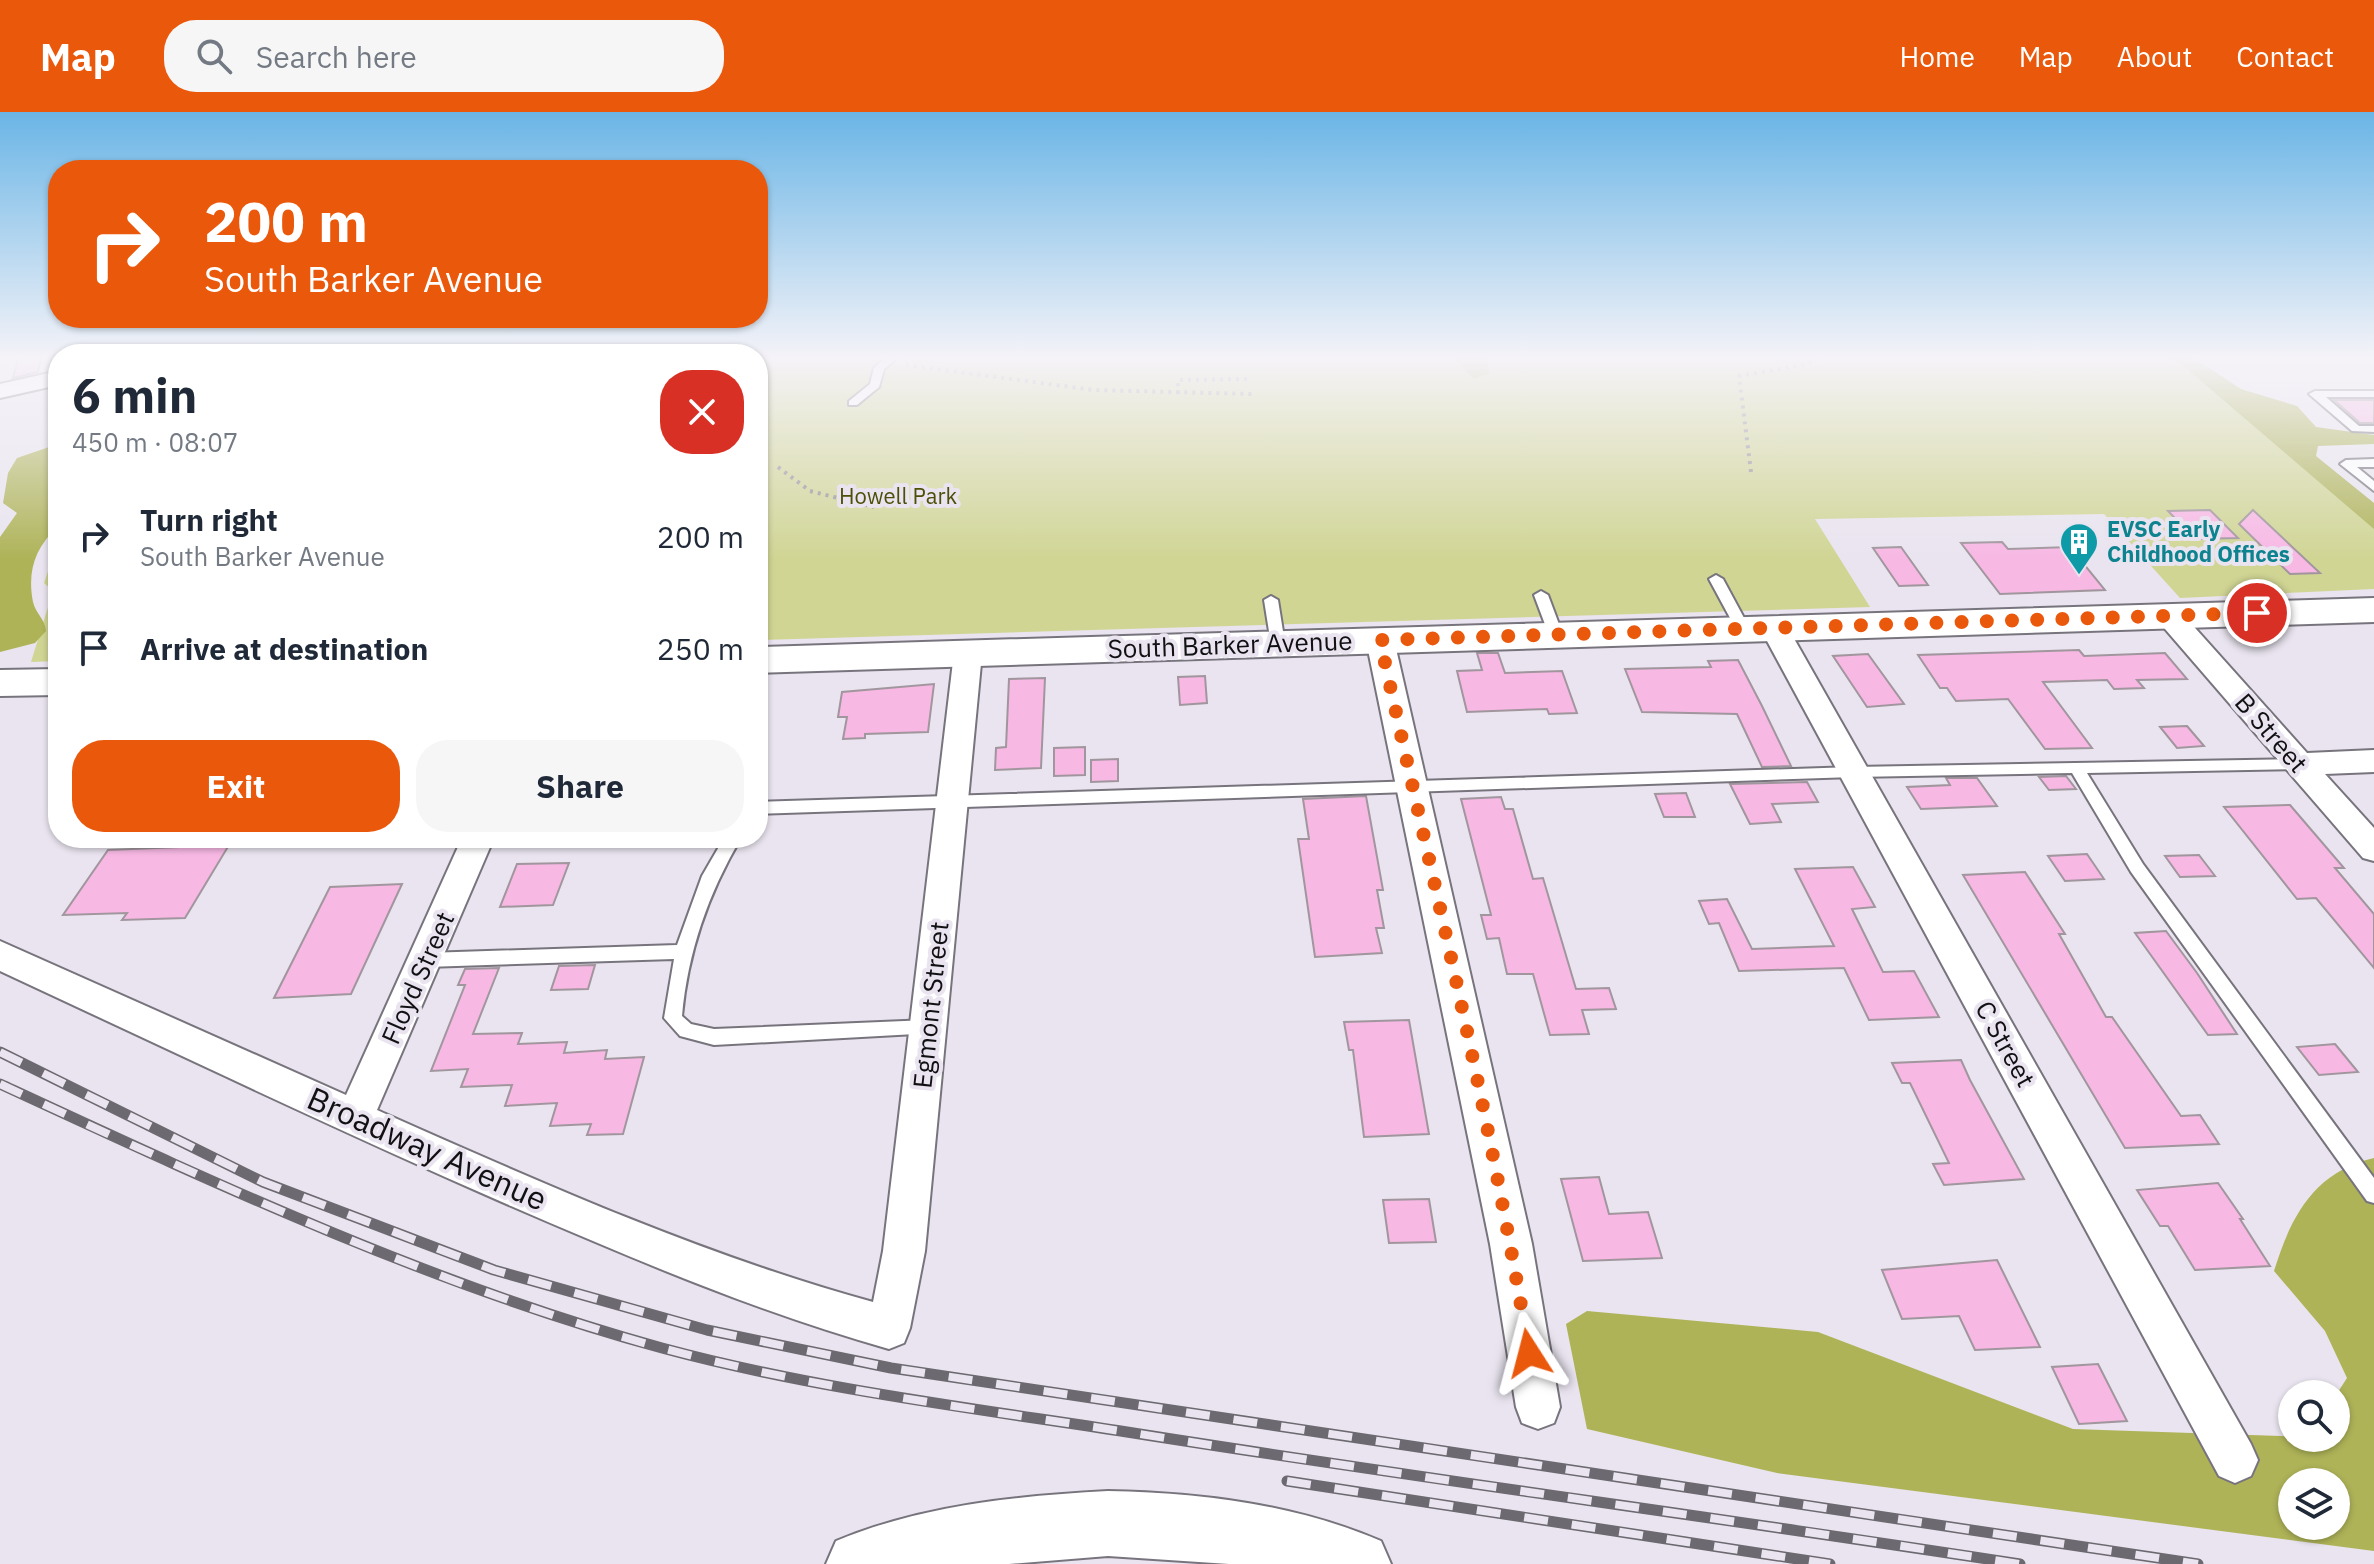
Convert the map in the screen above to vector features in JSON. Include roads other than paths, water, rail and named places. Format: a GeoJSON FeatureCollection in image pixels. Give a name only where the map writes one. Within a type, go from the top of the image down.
{"type":"FeatureCollection","features":[{"type":"Feature","properties":{"kind":"main road","name":"South Barker Avenue"},"geometry":{"type":"LineString","coordinates":[[768,660],[2374,610]]}},
{"type":"Feature","properties":{"kind":"main road"},"geometry":{"type":"LineString","coordinates":[[0,683],[48,679]]}},
{"type":"Feature","properties":{"kind":"main road"},"geometry":{"type":"LineString","coordinates":[[859,1564],[968,1535],[1055,1526],[1171,1525],[1248,1533],[1358,1564]]}},
{"type":"Feature","properties":{"kind":"street","name":"B Street"},"geometry":{"type":"LineString","coordinates":[[2169,616],[2374,849]]}},
{"type":"Feature","properties":{"kind":"street","name":"C Street"},"geometry":{"type":"LineString","coordinates":[[1759,629],[1854,772],[2235,1460]]}},
{"type":"Feature","properties":{"kind":"street"},"geometry":{"type":"LineString","coordinates":[[1380,640],[1511,1244],[1538,1407]]}},
{"type":"Feature","properties":{"kind":"street","name":"Egmont Street"},"geometry":{"type":"LineString","coordinates":[[863,1321],[889,1328],[896,1302],[968,653]]}},
{"type":"Feature","properties":{"kind":"street"},"geometry":{"type":"LineString","coordinates":[[2298,764],[2374,761]]}},
{"type":"Feature","properties":{"kind":"street","name":"Floyd Street"},"geometry":{"type":"LineString","coordinates":[[355,1117],[474,848]]}},
{"type":"Feature","properties":{"kind":"street","name":"Broadway Avenue"},"geometry":{"type":"LineString","coordinates":[[0,955],[355,1117],[701,1268],[863,1321]]}},
{"type":"Feature","properties":{"kind":"street"},"geometry":{"type":"LineString","coordinates":[[1171,1525],[1248,1564]]}},
{"type":"Feature","properties":{"kind":"lane"},"geometry":{"type":"LineString","coordinates":[[2350,424],[2356,429],[2374,429]]}},
{"type":"Feature","properties":{"kind":"lane"},"geometry":{"type":"LineString","coordinates":[[2374,463],[2346,464],[2374,487]]}},
{"type":"Feature","properties":{"kind":"lane"},"geometry":{"type":"LineString","coordinates":[[1716,579],[1759,629]]}},
{"type":"Feature","properties":{"kind":"lane"},"geometry":{"type":"LineString","coordinates":[[1541,595],[1556,635]]}},
{"type":"Feature","properties":{"kind":"lane"},"geometry":{"type":"LineString","coordinates":[[1271,600],[1278,644]]}},
{"type":"Feature","properties":{"kind":"lane"},"geometry":{"type":"LineString","coordinates":[[768,808],[1854,772],[2298,764]]}},
{"type":"Feature","properties":{"kind":"lane"},"geometry":{"type":"LineString","coordinates":[[2076,768],[2137,868],[2374,1194]]}},
{"type":"Feature","properties":{"kind":"lane"},"geometry":{"type":"LineString","coordinates":[[768,815],[781,808]]}},
{"type":"Feature","properties":{"kind":"lane"},"geometry":{"type":"LineString","coordinates":[[725,848],[707,880],[675,990],[673,1018],[686,1031],[714,1037],[928,1028]]}},
{"type":"Feature","properties":{"kind":"lane"},"geometry":{"type":"LineString","coordinates":[[426,960],[686,952]]}},
{"type":"Feature","properties":{"kind":"railway"},"geometry":{"type":"LineString","coordinates":[[0,1052],[263,1182],[494,1270],[707,1330],[891,1368],[2198,1564]]}},
{"type":"Feature","properties":{"kind":"railway"},"geometry":{"type":"LineString","coordinates":[[0,1084],[244,1195],[408,1263],[576,1323],[719,1362],[952,1406],[2020,1564]]}},
{"type":"Feature","properties":{"kind":"railway"},"geometry":{"type":"LineString","coordinates":[[1287,1481],[1830,1564]]}},
{"type":"Feature","properties":{"kind":"place","name":"EVSC Early Childhood Offices"},"geometry":{"type":"Point","coordinates":[2079,576]}},
{"type":"Feature","properties":{"kind":"park label","name":"Howell Park"},"geometry":{"type":"Point","coordinates":[898,496]}}]}
